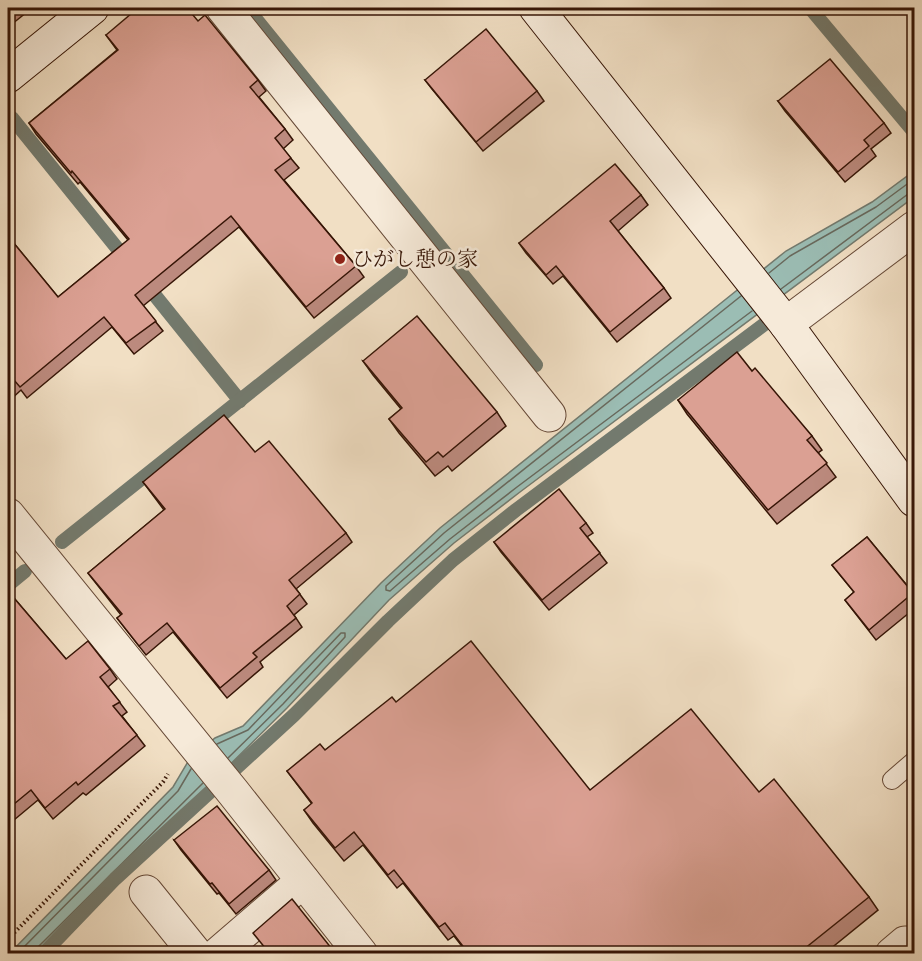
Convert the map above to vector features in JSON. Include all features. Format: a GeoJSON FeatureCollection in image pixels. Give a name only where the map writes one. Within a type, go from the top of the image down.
{"type":"FeatureCollection","features":[{"type":"Feature","properties":{"kind":"street"},"geometry":{"type":"LineString","coordinates":[[223,8],[549,416]]}},
{"type":"Feature","properties":{"kind":"street"},"geometry":{"type":"LineString","coordinates":[[536,8],[786,324],[915,500]]}},
{"type":"Feature","properties":{"kind":"street"},"geometry":{"type":"LineString","coordinates":[[8,76],[85,10]]}},
{"type":"Feature","properties":{"kind":"street"},"geometry":{"type":"LineString","coordinates":[[786,324],[915,228]]}},
{"type":"Feature","properties":{"kind":"street"},"geometry":{"type":"LineString","coordinates":[[8,515],[361,954]]}},
{"type":"Feature","properties":{"kind":"street"},"geometry":{"type":"LineString","coordinates":[[218,954],[303,881]]}},
{"type":"Feature","properties":{"kind":"street"},"geometry":{"type":"LineString","coordinates":[[146,892],[196,954]]}},
{"type":"Feature","properties":{"kind":"street"},"geometry":{"type":"LineString","coordinates":[[892,954],[905,943],[913,954]]}},
{"type":"Feature","properties":{"kind":"lane"},"geometry":{"type":"LineString","coordinates":[[892,780],[915,761]]}},
{"type":"Feature","properties":{"kind":"path"},"geometry":{"type":"LineString","coordinates":[[8,939],[163,782],[193,743]]}},
{"type":"Feature","properties":{"kind":"water"},"geometry":{"type":"Polygon","coordinates":[[[914,171],[914,197],[454,543],[389,600],[287,708],[40,953],[9,954],[173,787],[189,760],[215,738],[243,726],[381,583],[440,528],[786,251],[872,202],[914,171]]]}},
{"type":"Feature","properties":{"kind":"building"},"geometry":{"type":"Polygon","coordinates":[[[138,8],[187,8],[198,21],[205,15],[258,80],[250,87],[285,129],[275,138],[291,158],[275,170],[356,266],[306,307],[231,216],[135,295],[156,321],[126,343],[104,317],[20,387],[14,380],[8,385],[8,236],[58,297],[129,239],[29,123],[118,50],[106,35],[138,8]]]}},
{"type":"Feature","properties":{"kind":"building"},"geometry":{"type":"Polygon","coordinates":[[[486,29],[537,91],[476,142],[425,80],[486,29]]]}},
{"type":"Feature","properties":{"kind":"building"},"geometry":{"type":"Polygon","coordinates":[[[830,59],[884,123],[864,140],[869,146],[838,172],[778,101],[830,59]]]}},
{"type":"Feature","properties":{"kind":"building"},"geometry":{"type":"Polygon","coordinates":[[[615,164],[641,195],[610,221],[664,288],[610,332],[556,266],[546,275],[519,243],[615,164]]]}},
{"type":"Feature","properties":{"kind":"building"},"geometry":{"type":"Polygon","coordinates":[[[417,316],[497,412],[443,457],[438,452],[426,462],[389,419],[402,408],[363,361],[417,316]]]}},
{"type":"Feature","properties":{"kind":"building"},"geometry":{"type":"Polygon","coordinates":[[[737,352],[752,371],[755,368],[812,436],[807,440],[827,463],[768,510],[678,400],[737,352]]]}},
{"type":"Feature","properties":{"kind":"building"},"geometry":{"type":"Polygon","coordinates":[[[224,415],[255,452],[269,441],[346,533],[289,580],[300,594],[287,606],[296,618],[253,653],[257,657],[220,688],[167,623],[139,646],[117,618],[122,614],[88,573],[165,509],[143,482],[224,415]]]}},
{"type":"Feature","properties":{"kind":"building"},"geometry":{"type":"Polygon","coordinates":[[[559,489],[586,523],[580,528],[600,553],[542,600],[494,542],[559,489]]]}},
{"type":"Feature","properties":{"kind":"building"},"geometry":{"type":"Polygon","coordinates":[[[867,537],[913,593],[869,630],[845,600],[854,592],[832,565],[867,537]]]}},
{"type":"Feature","properties":{"kind":"building"},"geometry":{"type":"Polygon","coordinates":[[[8,591],[66,659],[88,641],[110,669],[100,677],[120,702],[113,706],[137,735],[78,785],[76,782],[45,808],[31,790],[8,809],[8,591]]]}},
{"type":"Feature","properties":{"kind":"building"},"geometry":{"type":"Polygon","coordinates":[[[471,641],[590,790],[691,709],[759,792],[774,779],[869,897],[804,949],[802,947],[793,954],[469,954],[445,923],[439,927],[394,870],[388,875],[354,832],[335,848],[304,810],[312,803],[287,771],[320,744],[325,750],[392,697],[396,702],[471,641]]]}},
{"type":"Feature","properties":{"kind":"building"},"geometry":{"type":"Polygon","coordinates":[[[217,806],[269,870],[229,904],[174,840],[217,806]]]}},
{"type":"Feature","properties":{"kind":"building"},"geometry":{"type":"Polygon","coordinates":[[[292,899],[336,954],[270,954],[253,933],[292,899]]]}},
{"type":"Feature","properties":{"kind":"waterway"},"geometry":{"type":"LineString","coordinates":[[247,8],[536,365]]}},
{"type":"Feature","properties":{"kind":"waterway"},"geometry":{"type":"LineString","coordinates":[[810,8],[914,132]]}},
{"type":"Feature","properties":{"kind":"waterway"},"geometry":{"type":"LineString","coordinates":[[12,118],[129,263]]}},
{"type":"Feature","properties":{"kind":"waterway"},"geometry":{"type":"LineString","coordinates":[[62,542],[401,272]]}},
{"type":"Feature","properties":{"kind":"waterway"},"geometry":{"type":"LineString","coordinates":[[145,283],[240,401]]}},
{"type":"Feature","properties":{"kind":"waterway"},"geometry":{"type":"LineString","coordinates":[[43,954],[115,879],[294,715],[453,560],[516,510],[778,314]]}},
{"type":"Feature","properties":{"kind":"waterway"},"geometry":{"type":"LineString","coordinates":[[8,585],[25,571]]}},
{"type":"Feature","properties":{"kind":"place","name":"ひがし憩の家"},"geometry":{"type":"Point","coordinates":[340,259]}}]}
